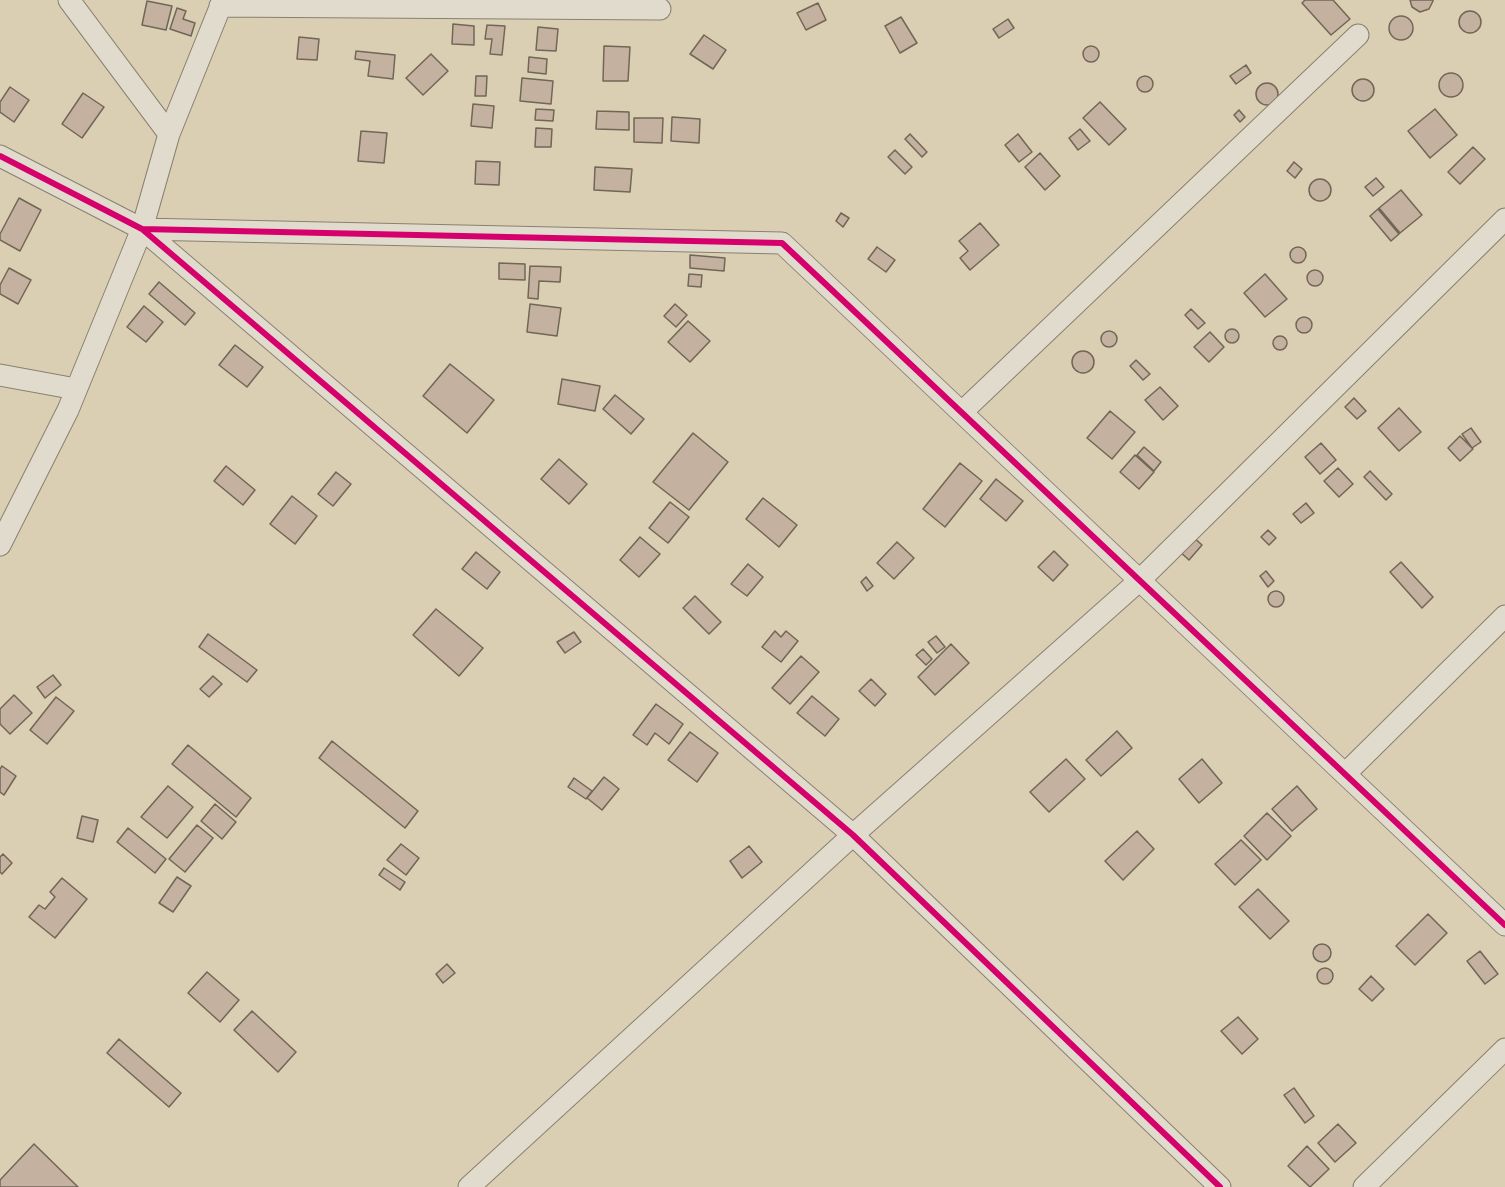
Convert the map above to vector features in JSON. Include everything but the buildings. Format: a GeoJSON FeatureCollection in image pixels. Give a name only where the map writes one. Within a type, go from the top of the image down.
{"type":"FeatureCollection","features":[{"type":"Feature","properties":{"kind":"street"},"geometry":{"type":"LineString","coordinates":[[69,0],[169,134]]}},
{"type":"Feature","properties":{"kind":"street"},"geometry":{"type":"LineString","coordinates":[[0,544],[68,410],[142,229],[169,134],[222,3],[660,9]]}},
{"type":"Feature","properties":{"kind":"street"},"geometry":{"type":"LineString","coordinates":[[962,412],[1358,35]]}},
{"type":"Feature","properties":{"kind":"street"},"geometry":{"type":"LineString","coordinates":[[0,156],[142,229],[852,835],[1220,1187]]}},
{"type":"Feature","properties":{"kind":"street"},"geometry":{"type":"LineString","coordinates":[[470,1187],[852,835],[1140,580],[1505,219]]}},
{"type":"Feature","properties":{"kind":"street"},"geometry":{"type":"LineString","coordinates":[[142,229],[782,243],[1505,925]]}},
{"type":"Feature","properties":{"kind":"street"},"geometry":{"type":"LineString","coordinates":[[0,375],[76,389]]}},
{"type":"Feature","properties":{"kind":"street"},"geometry":{"type":"LineString","coordinates":[[1345,774],[1505,616]]}},
{"type":"Feature","properties":{"kind":"street"},"geometry":{"type":"LineString","coordinates":[[1364,1187],[1505,1048]]}},
{"type":"Feature","properties":{"kind":"cycle path"},"geometry":{"type":"LineString","coordinates":[[0,156],[142,229],[853,835],[1220,1187]]}},
{"type":"Feature","properties":{"kind":"cycle path"},"geometry":{"type":"LineString","coordinates":[[142,229],[782,243],[1505,925]]}}]}
